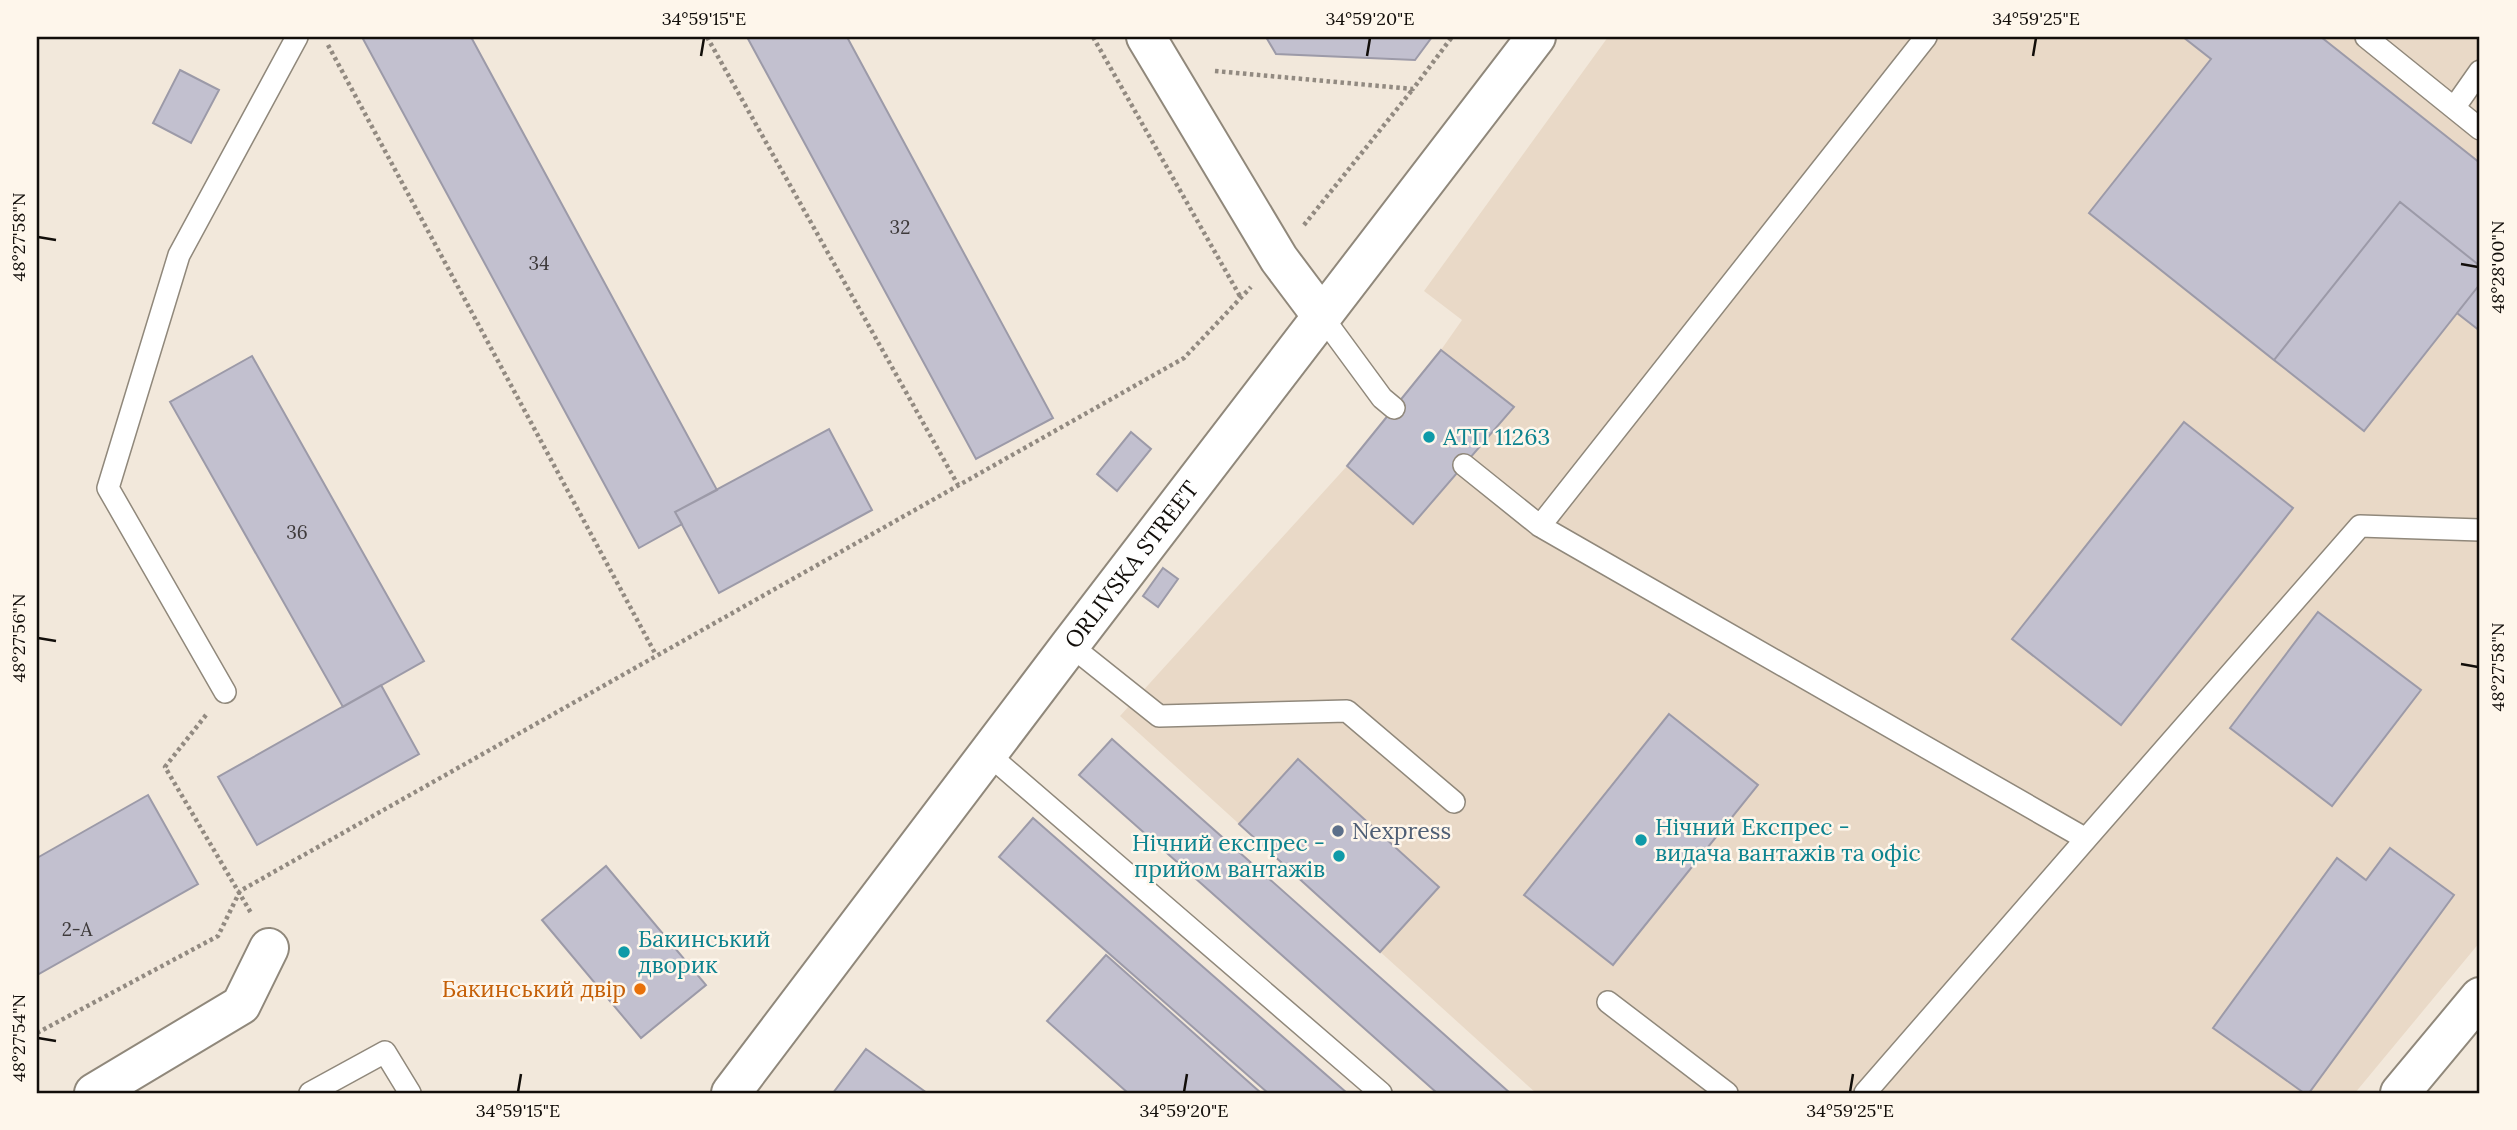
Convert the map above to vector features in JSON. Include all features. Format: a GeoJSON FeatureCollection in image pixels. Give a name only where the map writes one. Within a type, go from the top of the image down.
{"type":"FeatureCollection","features":[{"type":"Feature","properties":{"kind":"street"},"geometry":{"type":"LineString","coordinates":[[1146,37],[1279,259],[1321,315]]}},
{"type":"Feature","properties":{"kind":"street","name":"ORLIVSKA STREET"},"geometry":{"type":"LineString","coordinates":[[731,1093],[1321,315],[1536,37]]}},
{"type":"Feature","properties":{"kind":"street"},"geometry":{"type":"LineString","coordinates":[[94,1093],[241,1005],[269,948]]}},
{"type":"Feature","properties":{"kind":"street"},"geometry":{"type":"LineString","coordinates":[[2400,1093],[2480,997]]}},
{"type":"Feature","properties":{"kind":"lane"},"geometry":{"type":"LineString","coordinates":[[225,692],[108,488],[179,255],[297,37]]}},
{"type":"Feature","properties":{"kind":"lane"},"geometry":{"type":"LineString","coordinates":[[1540,526],[1926,37]]}},
{"type":"Feature","properties":{"kind":"lane"},"geometry":{"type":"LineString","coordinates":[[2366,37],[2480,129]]}},
{"type":"Feature","properties":{"kind":"lane"},"geometry":{"type":"LineString","coordinates":[[2454,108],[2480,71]]}},
{"type":"Feature","properties":{"kind":"lane"},"geometry":{"type":"LineString","coordinates":[[1321,315],[1382,398],[1394,408]]}},
{"type":"Feature","properties":{"kind":"lane"},"geometry":{"type":"LineString","coordinates":[[1464,466],[1540,526],[2086,839]]}},
{"type":"Feature","properties":{"kind":"lane"},"geometry":{"type":"LineString","coordinates":[[1865,1093],[2360,526],[2480,530]]}},
{"type":"Feature","properties":{"kind":"lane"},"geometry":{"type":"LineString","coordinates":[[1070,645],[1159,716],[1347,711],[1454,802]]}},
{"type":"Feature","properties":{"kind":"lane"},"geometry":{"type":"LineString","coordinates":[[988,754],[1381,1093]]}},
{"type":"Feature","properties":{"kind":"lane"},"geometry":{"type":"LineString","coordinates":[[1608,1002],[1727,1093]]}},
{"type":"Feature","properties":{"kind":"lane"},"geometry":{"type":"LineString","coordinates":[[310,1093],[385,1052],[410,1093]]}},
{"type":"Feature","properties":{"kind":"path"},"geometry":{"type":"LineString","coordinates":[[323,37],[656,655]]}},
{"type":"Feature","properties":{"kind":"path"},"geometry":{"type":"LineString","coordinates":[[707,37],[958,485]]}},
{"type":"Feature","properties":{"kind":"path"},"geometry":{"type":"LineString","coordinates":[[1093,37],[1241,298]]}},
{"type":"Feature","properties":{"kind":"path"},"geometry":{"type":"LineString","coordinates":[[37,1033],[218,936],[240,891],[1184,358],[1279,259],[1452,37]]}},
{"type":"Feature","properties":{"kind":"path"},"geometry":{"type":"LineString","coordinates":[[1207,70],[1413,89]]}},
{"type":"Feature","properties":{"kind":"path"},"geometry":{"type":"LineString","coordinates":[[225,692],[165,767],[240,891],[269,948]]}},
{"type":"Feature","properties":{"kind":"shaded area"},"geometry":{"type":"Polygon","coordinates":[[[1608,37],[2480,37],[2480,942],[2355,1093],[1536,1093],[1120,716],[1347,466],[1441,350],[1462,320],[1424,291],[1608,37]]]}},
{"type":"Feature","properties":{"kind":"building"},"geometry":{"type":"Polygon","coordinates":[[[362,37],[471,37],[717,490],[675,512],[682,524],[639,548],[362,37]]]}},
{"type":"Feature","properties":{"kind":"building"},"geometry":{"type":"Polygon","coordinates":[[[747,37],[847,37],[1053,418],[976,459],[747,37]]]}},
{"type":"Feature","properties":{"kind":"building"},"geometry":{"type":"Polygon","coordinates":[[[1266,37],[1432,37],[1415,60],[1276,54],[1266,37]]]}},
{"type":"Feature","properties":{"kind":"building"},"geometry":{"type":"Polygon","coordinates":[[[2183,37],[2321,37],[2480,163],[2480,266],[2400,202],[2274,360],[2089,213],[2211,59],[2183,37]]]}},
{"type":"Feature","properties":{"kind":"building"},"geometry":{"type":"Polygon","coordinates":[[[180,70],[219,90],[191,143],[153,123],[180,70]]]}},
{"type":"Feature","properties":{"kind":"building"},"geometry":{"type":"Polygon","coordinates":[[[2400,202],[2480,266],[2480,284],[2364,431],[2274,360],[2400,202]]]}},
{"type":"Feature","properties":{"kind":"building"},"geometry":{"type":"Polygon","coordinates":[[[2480,284],[2480,331],[2457,313],[2480,284]]]}},
{"type":"Feature","properties":{"kind":"building","name":"АТП 11263"},"geometry":{"type":"Polygon","coordinates":[[[1441,350],[1514,407],[1413,524],[1347,466],[1441,350]]]}},
{"type":"Feature","properties":{"kind":"building"},"geometry":{"type":"Polygon","coordinates":[[[252,356],[424,661],[343,707],[170,402],[252,356]]]}},
{"type":"Feature","properties":{"kind":"building"},"geometry":{"type":"Polygon","coordinates":[[[2184,422],[2293,508],[2121,725],[2012,639],[2184,422]]]}},
{"type":"Feature","properties":{"kind":"building"},"geometry":{"type":"Polygon","coordinates":[[[829,429],[872,510],[719,593],[675,512],[829,429]]]}},
{"type":"Feature","properties":{"kind":"building"},"geometry":{"type":"Polygon","coordinates":[[[1131,432],[1151,449],[1117,491],[1097,474],[1131,432]]]}},
{"type":"Feature","properties":{"kind":"building"},"geometry":{"type":"Polygon","coordinates":[[[1163,568],[1178,579],[1158,607],[1143,596],[1163,568]]]}},
{"type":"Feature","properties":{"kind":"building"},"geometry":{"type":"Polygon","coordinates":[[[2318,612],[2421,690],[2332,806],[2230,728],[2318,612]]]}},
{"type":"Feature","properties":{"kind":"building"},"geometry":{"type":"Polygon","coordinates":[[[381,685],[419,754],[257,845],[218,777],[381,685]]]}},
{"type":"Feature","properties":{"kind":"building","name":"Нічний Експрес - видача вантажів та офіс"},"geometry":{"type":"Polygon","coordinates":[[[1669,714],[1758,785],[1613,965],[1524,895],[1669,714]]]}},
{"type":"Feature","properties":{"kind":"building"},"geometry":{"type":"Polygon","coordinates":[[[1112,739],[1510,1093],[1437,1093],[1079,775],[1112,739]]]}},
{"type":"Feature","properties":{"kind":"building","name":"Нічний експрес - прийом вантажів"},"geometry":{"type":"Polygon","coordinates":[[[1298,759],[1439,887],[1380,952],[1239,824],[1298,759]]]}},
{"type":"Feature","properties":{"kind":"building"},"geometry":{"type":"Polygon","coordinates":[[[148,795],[198,884],[37,975],[37,858],[148,795]]]}},
{"type":"Feature","properties":{"kind":"building"},"geometry":{"type":"Polygon","coordinates":[[[1033,818],[1347,1093],[1268,1093],[999,857],[1033,818]]]}},
{"type":"Feature","properties":{"kind":"building"},"geometry":{"type":"Polygon","coordinates":[[[2390,848],[2454,895],[2309,1093],[2304,1093],[2213,1028],[2337,858],[2366,880],[2390,848]]]}},
{"type":"Feature","properties":{"kind":"building","name":"Бакинський дворик"},"geometry":{"type":"Polygon","coordinates":[[[606,866],[706,985],[641,1038],[542,920],[606,866]]]}},
{"type":"Feature","properties":{"kind":"building"},"geometry":{"type":"Polygon","coordinates":[[[1106,955],[1261,1093],[1128,1093],[1047,1021],[1106,955]]]}},
{"type":"Feature","properties":{"kind":"building"},"geometry":{"type":"Polygon","coordinates":[[[866,1049],[927,1093],[833,1093],[866,1049]]]}},
{"type":"Feature","properties":{"kind":"place","name":"АТП 11263"},"geometry":{"type":"Point","coordinates":[1429,437]}},
{"type":"Feature","properties":{"kind":"place","name":"Nexpress"},"geometry":{"type":"Point","coordinates":[1338,831]}},
{"type":"Feature","properties":{"kind":"place","name":"Нічний Експрес - видача вантажів та офіс"},"geometry":{"type":"Point","coordinates":[1641,840]}},
{"type":"Feature","properties":{"kind":"place","name":"Нічний експрес - прийом вантажів"},"geometry":{"type":"Point","coordinates":[1339,856]}},
{"type":"Feature","properties":{"kind":"place","name":"Бакинський дворик"},"geometry":{"type":"Point","coordinates":[624,952]}},
{"type":"Feature","properties":{"kind":"place","name":"Бакинський двір"},"geometry":{"type":"Point","coordinates":[640,989]}}]}
